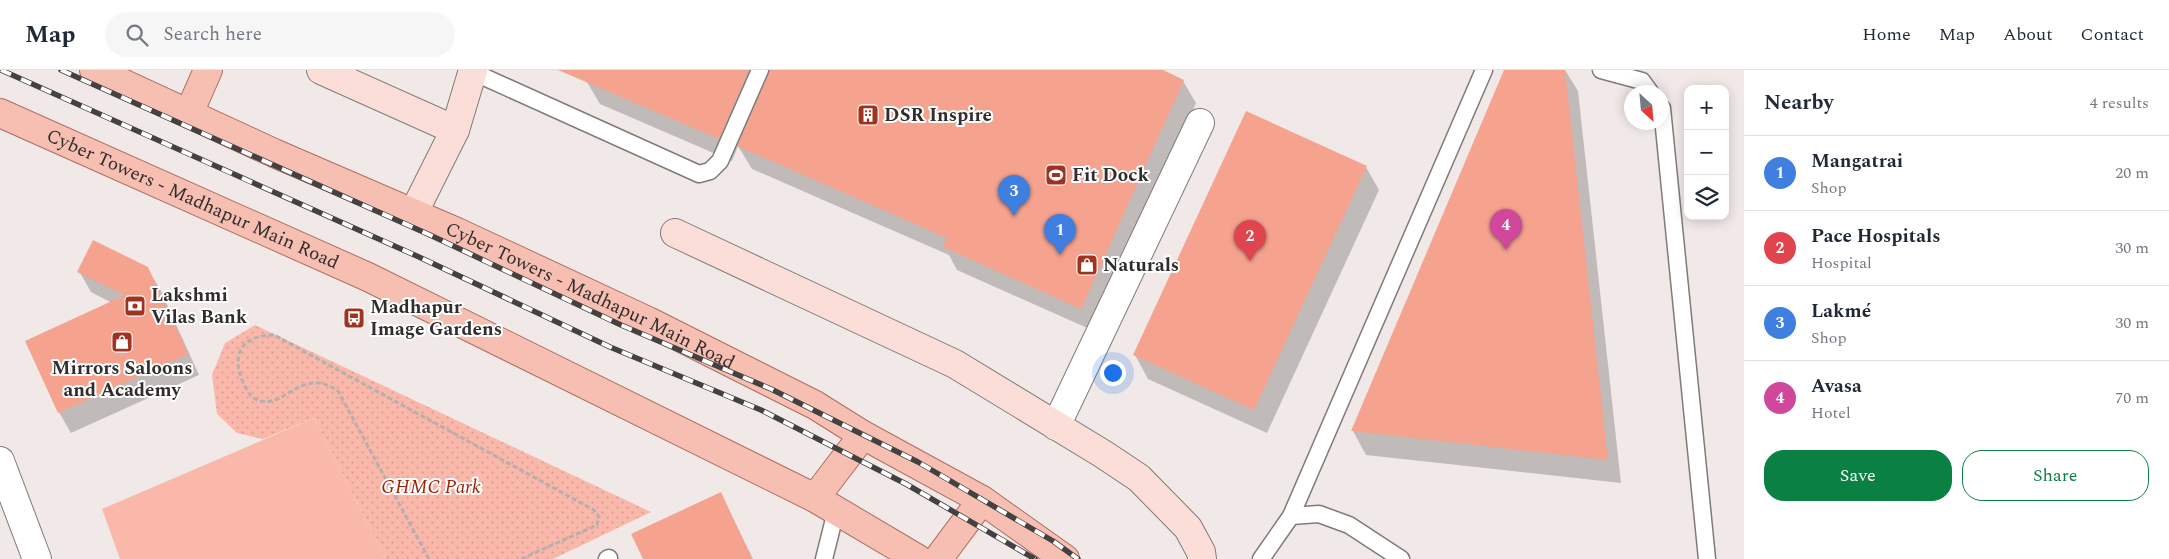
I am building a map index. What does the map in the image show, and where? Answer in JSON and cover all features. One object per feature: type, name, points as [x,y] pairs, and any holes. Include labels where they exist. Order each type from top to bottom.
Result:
[{"type":"main road","name":"Cyber Towers - Madhapur Main Road","points":[[94,70],[283,157],[414,212],[648,321],[814,405],[863,435],[982,500],[1065,559]]},
{"type":"main road","points":[[189,113],[208,70]]},
{"type":"main road","name":"Cyber Towers - Madhapur Main Road","points":[[0,113],[368,277],[826,505],[918,559]]},
{"type":"main road","points":[[826,505],[863,435]]},
{"type":"main road","points":[[938,559],[982,500]]},
{"type":"street","points":[[321,70],[455,130]]},
{"type":"street","points":[[414,212],[455,130],[474,71]]},
{"type":"street","points":[[1056,426],[1200,123]]},
{"type":"street","points":[[675,233],[955,364],[1056,426],[1139,478],[1188,528],[1201,552],[1202,559]]},
{"type":"street","points":[[0,461],[37,559]]},
{"type":"lane","points":[[474,71],[699,174],[710,171],[720,161],[760,70]]},
{"type":"lane","points":[[1261,559],[1291,516],[1484,70]]},
{"type":"lane","points":[[1600,70],[1642,81],[1645,85]]},
{"type":"lane","points":[[1664,130],[1706,559]]},
{"type":"lane","points":[[824,559],[826,505]]},
{"type":"lane","points":[[1291,516],[1319,514],[1349,526],[1401,559]]},
{"type":"path","points":[[429,559],[338,390],[329,384],[314,383],[299,386],[272,401],[260,401],[249,396],[238,372],[237,357],[241,347],[253,338],[263,335],[274,335],[594,510],[600,517],[597,525],[521,559]]},
{"type":"green space","name":"GHMC Park","points":[[255,325],[651,512],[553,559],[386,559],[314,418],[263,439],[237,433],[217,414],[212,375],[225,343]]},
{"type":"green space","points":[[314,418],[386,559],[120,559],[102,509]]},
{"type":"building","points":[[558,70],[749,70],[719,139]]},
{"type":"building","points":[[770,70],[1163,70],[1184,80],[1081,309],[943,247],[947,238],[737,146]]},
{"type":"building","points":[[1504,70],[1565,70],[1608,460],[1351,431]]},
{"type":"building","points":[[1246,111],[1367,166],[1254,410],[1133,355]]},
{"type":"building","points":[[93,240],[148,267],[188,354],[58,413],[25,341],[125,295],[77,272]]},
{"type":"building","points":[[721,492],[752,559],[643,559],[631,534]]},
{"type":"railway","points":[[1,70],[419,257],[610,347],[761,410],[906,484],[1035,559]]},
{"type":"railway","points":[[61,70],[430,235],[621,325],[771,389],[918,462],[1053,541],[1078,559]]},
{"type":"place","name":"DSR Inspire","points":[[868,115]]},
{"type":"place","name":"Fit Dock","points":[[1056,175]]},
{"type":"place","name":"Lakmé","points":[[1014,216]]},
{"type":"place","name":"Avasa","points":[[1506,250]]},
{"type":"place","name":"Mangatrai","points":[[1060,255]]},
{"type":"place","name":"Pace Hospitals","points":[[1250,261]]},
{"type":"place","name":"Naturals","points":[[1087,265]]},
{"type":"place","name":"Lakshmi Vilas Bank","points":[[135,306]]},
{"type":"place","name":"Madhapur Image Gardens","points":[[354,318]]},
{"type":"place","name":"Mirrors Saloons and Academy","points":[[122,342]]}]
